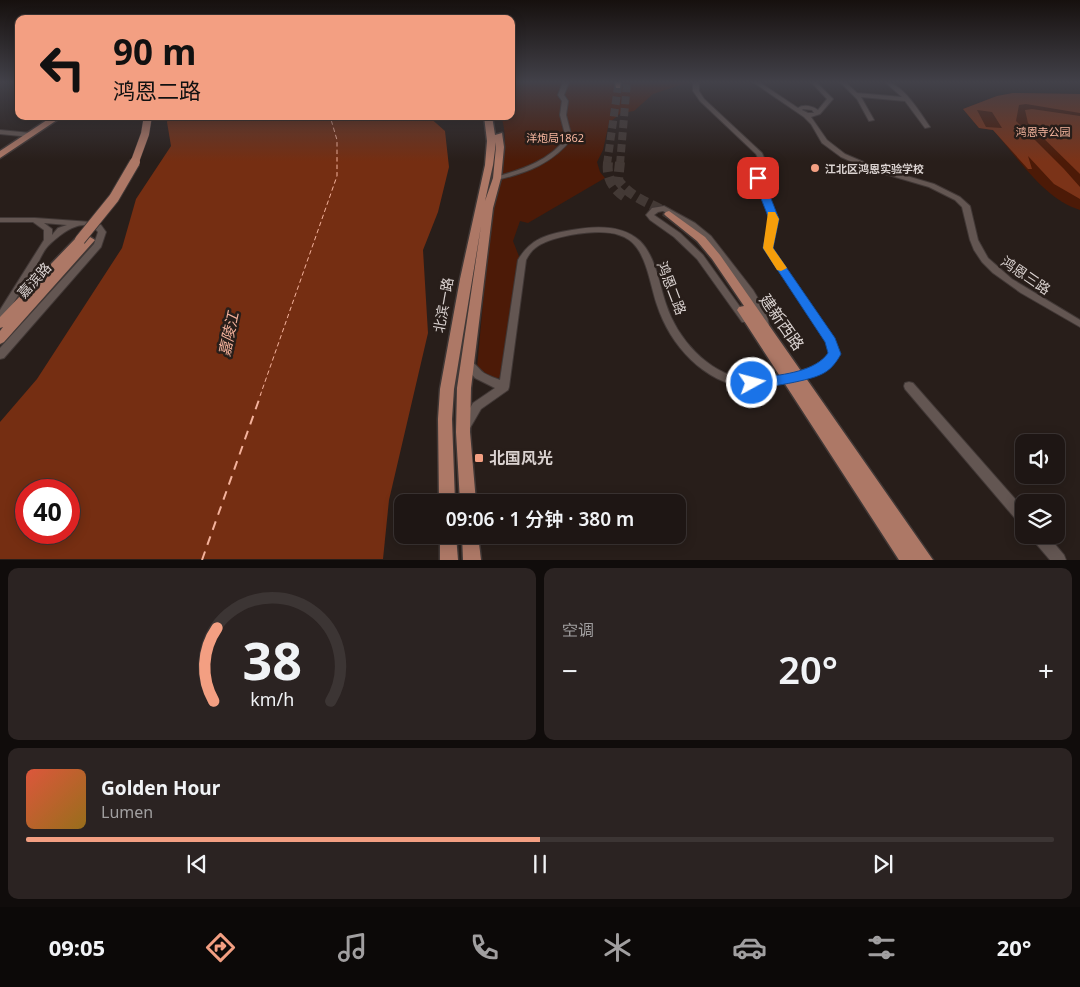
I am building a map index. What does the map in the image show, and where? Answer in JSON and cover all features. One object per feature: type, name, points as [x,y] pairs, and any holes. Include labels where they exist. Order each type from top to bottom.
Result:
[{"type":"main road","points":[[0,155],[48,120]]},
{"type":"main road","points":[[0,151],[53,120]]},
{"type":"main road","points":[[85,240],[130,175],[146,134],[148,120]]},
{"type":"main road","points":[[85,240],[134,182],[145,158],[153,120]]},
{"type":"main road","name":"北滨一路","points":[[447,494],[445,418],[450,362],[492,147],[489,120]]},
{"type":"main road","points":[[467,494],[462,432],[467,363],[488,208],[497,178],[500,147],[497,120]]},
{"type":"main road","name":"建新西路","points":[[910,560],[793,376],[765,328],[716,257],[700,239],[665,216],[693,241],[709,259],[766,344],[793,376],[924,560]]},
{"type":"main road","name":"嘉滨路","points":[[0,324],[85,240]]},
{"type":"main road","name":"嘉滨路","points":[[0,339],[85,240]]},
{"type":"main road","points":[[448,544],[449,560]]},
{"type":"main road","points":[[471,544],[472,560]]},
{"type":"street","points":[[497,178],[517,174],[557,152],[564,146],[568,138],[563,115],[564,108]]},
{"type":"street","name":"鸿恩二路","points":[[504,387],[522,260],[528,249],[538,242],[564,233],[615,231],[631,237],[642,247],[662,310],[671,325],[690,353],[706,367],[723,377],[742,383],[762,383],[816,371],[828,364],[835,354],[831,341],[768,248],[774,219],[758,178],[762,160],[759,153],[711,108]]},
{"type":"street","points":[[796,108],[801,112],[816,116]]},
{"type":"street","points":[[811,108],[817,110],[816,116]]},
{"type":"street","points":[[816,116],[822,108]]},
{"type":"street","points":[[863,108],[870,120]]},
{"type":"street","points":[[913,108],[927,127]]},
{"type":"street","name":"鸿恩三路","points":[[816,116],[825,143],[845,157],[874,170],[946,191],[962,201],[966,206],[978,250],[987,263],[1003,276],[1080,324]]},
{"type":"street","points":[[0,132],[25,137]]},
{"type":"street","points":[[0,136],[25,137]]},
{"type":"street","points":[[765,328],[760,312],[750,292],[708,238],[672,212],[664,208],[655,210],[650,215],[677,235],[700,257],[739,313],[766,344]]},
{"type":"street","points":[[0,220],[83,223],[98,227],[102,232],[98,245],[0,355]]},
{"type":"street","points":[[36,220],[48,229],[49,234],[44,248]]},
{"type":"street","points":[[0,318],[51,237],[61,230],[83,223]]},
{"type":"street","points":[[467,363],[479,375],[504,387]]},
{"type":"street","points":[[909,386],[1015,509]]},
{"type":"street","points":[[462,432],[477,406],[484,399],[504,387]]},
{"type":"street","points":[[1046,544],[1059,560]]},
{"type":"green space","name":"洋炮局1862","points":[[515,108],[637,108],[634,111],[621,113],[609,123],[603,150],[597,162],[600,172],[605,178],[528,223],[520,221],[513,241],[520,259],[501,377],[495,379],[477,368],[495,199],[503,164],[504,128],[502,120],[515,120]]},
{"type":"green space","points":[[1018,108],[1016,121],[1080,187],[1080,199],[1054,184],[1028,156],[1032,169],[1028,169],[993,130],[979,128],[963,109]],"holes":[[[977,110],[992,112],[1002,128],[986,127]]]},
{"type":"green space","points":[[1051,108],[1080,108],[1080,113]]},
{"type":"green space","name":"鸿恩寺公园","points":[[1080,108],[1080,210],[1067,205],[1043,187],[993,130],[979,128],[963,109]]},
{"type":"green space","points":[[1032,109],[1080,116],[1080,174],[1028,123],[1025,110]]},
{"type":"water","name":"嘉陵江","points":[[168,120],[433,120],[445,131],[449,167],[438,212],[423,250],[428,333],[389,500],[383,559],[0,559],[0,422],[37,379],[122,248],[136,199],[171,146]]},
{"type":"ferry route","points":[[260,396],[337,176],[337,140],[331,120]]},
{"type":"ferry route","points":[[202,560],[261,394]]},
{"type":"tunnel","points":[[607,164],[615,108]]},
{"type":"tunnel","points":[[620,164],[625,108]]},
{"type":"tunnel","points":[[608,162],[609,178],[617,190],[625,197]]},
{"type":"tunnel","points":[[620,162],[618,180],[623,186],[635,196],[669,214]]},
{"type":"slow traffic","points":[[772,214],[774,219],[768,248],[781,268]]},
{"type":"place","name":"江北区鸿恩实验学校","points":[[815,168]]},
{"type":"place","name":"北国风光","points":[[479,458]]},
{"type":"route","points":[[752,383],[762,383],[816,371],[828,364],[835,354],[831,341],[768,248],[774,219],[758,178]]}]
